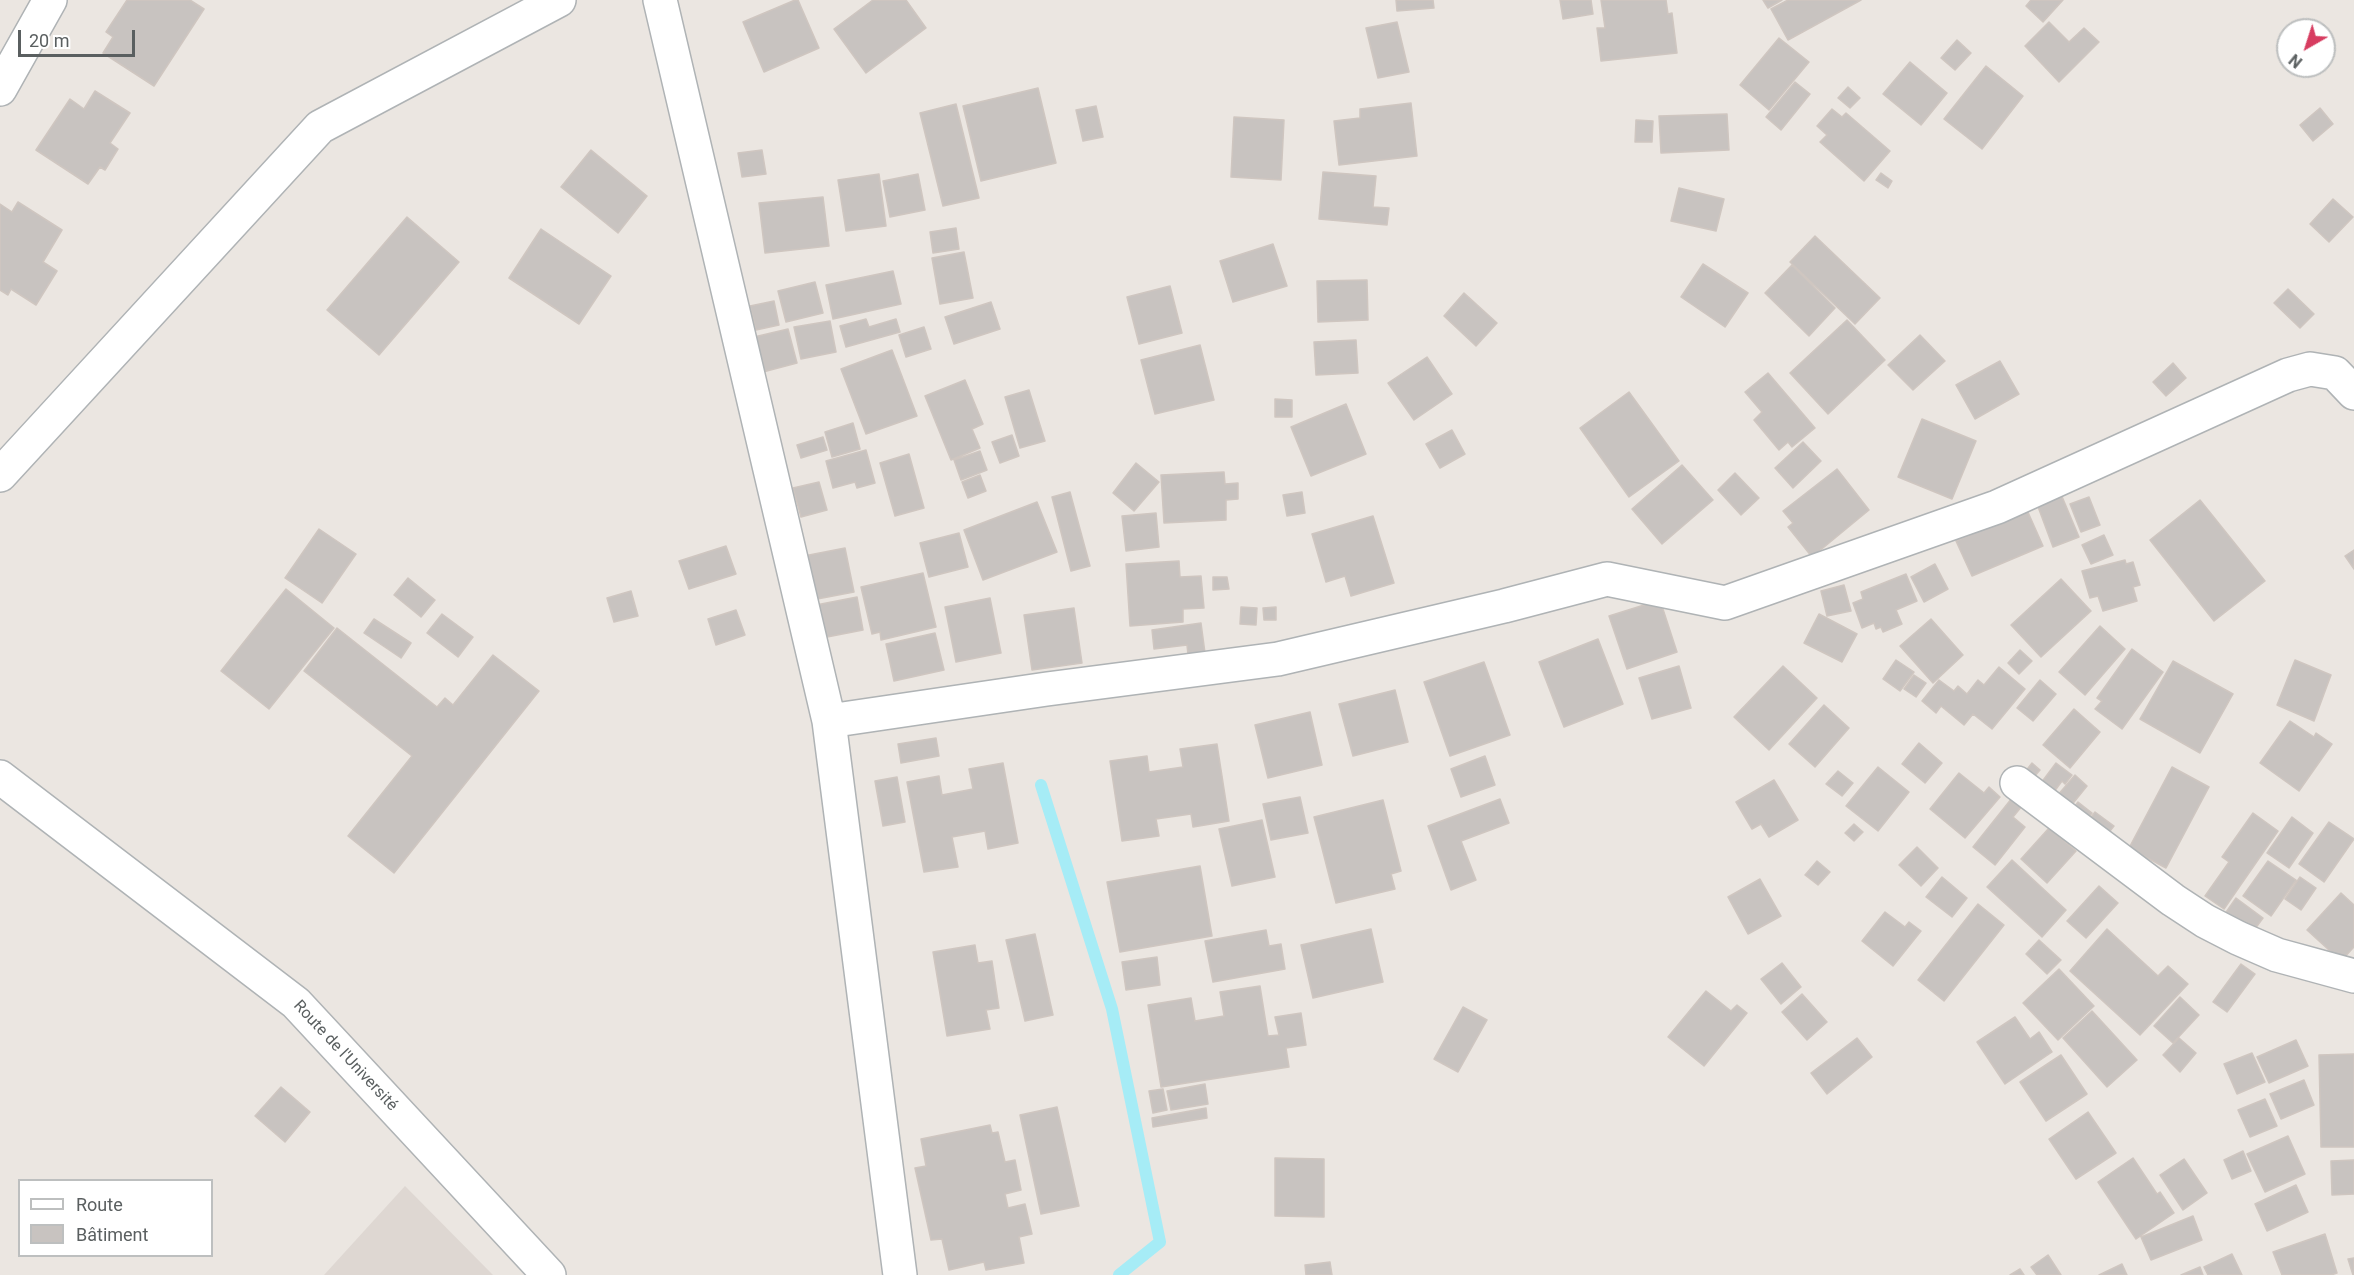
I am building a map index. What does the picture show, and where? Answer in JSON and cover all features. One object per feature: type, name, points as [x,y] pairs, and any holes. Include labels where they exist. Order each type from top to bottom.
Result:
[{"type":"street","points":[[0,89],[50,0]]},
{"type":"street","points":[[0,475],[320,127],[559,0]]},
{"type":"street","points":[[660,0],[829,721],[900,1275]]},
{"type":"street","points":[[829,721],[1278,659],[1504,606],[1607,579],[1725,603],[1997,507],[2288,375],[2310,369],[2336,373],[2354,393]]},
{"type":"street","name":"Route de l'Université","points":[[0,777],[296,1003],[549,1275]]},
{"type":"street","points":[[2017,783],[2173,900],[2205,921],[2277,955],[2354,976]]},
{"type":"shaded area","points":[[405,1186],[493,1275],[324,1275]]},
{"type":"building","points":[[127,0],[190,0],[204,9],[154,86],[103,53],[113,37],[106,32]]},
{"type":"building","points":[[798,0],[819,48],[764,72],[743,22]]},
{"type":"building","points":[[873,0],[906,0],[926,28],[866,73],[834,29]]},
{"type":"building","points":[[1396,0],[1433,0],[1434,8],[1397,11]]},
{"type":"building","points":[[1560,0],[1591,0],[1593,14],[1563,19]]},
{"type":"building","points":[[1601,0],[1666,0],[1668,14],[1672,13],[1677,53],[1601,61],[1597,28],[1605,28]]},
{"type":"building","points":[[1763,0],[1782,0],[1768,8]]},
{"type":"building","points":[[1788,0],[1861,0],[1788,40],[1771,9]]},
{"type":"building","points":[[2031,0],[2063,0],[2043,22],[2026,6]]},
{"type":"building","points":[[1397,22],[1409,72],[1378,78],[1366,28]]},
{"type":"building","points":[[2049,22],[2069,42],[2084,28],[2099,42],[2059,82],[2025,46]]},
{"type":"building","points":[[1779,38],[1809,62],[1769,110],[1740,85]]},
{"type":"building","points":[[1957,40],[1971,53],[1955,70],[1941,58]]},
{"type":"building","points":[[1910,62],[1947,93],[1921,125],[1883,94]]},
{"type":"building","points":[[1986,66],[2023,96],[1982,149],[1944,119]]},
{"type":"building","points":[[1795,82],[1810,94],[1781,130],[1766,117]]},
{"type":"building","points":[[1848,87],[1860,98],[1850,108],[1838,98]]},
{"type":"building","points":[[1038,88],[1056,163],[981,181],[963,106]]},
{"type":"building","points":[[95,91],[130,113],[110,143],[118,149],[105,170],[100,167],[88,184],[36,150],[70,99],[84,109]]},
{"type":"building","points":[[1411,103],[1417,156],[1339,165],[1334,121],[1360,118],[1360,109]]},
{"type":"building","points":[[956,104],[979,198],[943,206],[920,113]]},
{"type":"building","points":[[1096,106],[1103,137],[1083,141],[1076,110]]},
{"type":"building","points":[[2320,108],[2333,124],[2313,141],[2300,125]]},
{"type":"building","points":[[1832,109],[1842,117],[1846,113],[1890,151],[1864,181],[1820,142],[1827,135],[1817,126]]},
{"type":"building","points":[[1727,114],[1729,150],[1661,153],[1659,116]]},
{"type":"building","points":[[1234,117],[1284,120],[1281,180],[1231,177]]},
{"type":"building","points":[[1636,120],[1653,121],[1652,142],[1635,142]]},
{"type":"building","points":[[591,150],[647,196],[618,233],[561,187]]},
{"type":"building","points":[[762,150],[766,174],[742,177],[738,153]]},
{"type":"building","points":[[1323,172],[1376,176],[1373,207],[1389,208],[1387,225],[1319,219]]},
{"type":"building","points":[[1881,173],[1892,181],[1888,188],[1876,180]]},
{"type":"building","points":[[879,174],[886,226],[846,231],[838,180]]},
{"type":"building","points":[[918,174],[925,210],[890,217],[883,181]]},
{"type":"building","points":[[1679,188],[1724,199],[1716,231],[1671,221]]},
{"type":"building","points":[[823,197],[829,246],[765,253],[759,203]]},
{"type":"building","points":[[2333,199],[2353,217],[2329,242],[2310,224]]},
{"type":"building","points":[[18,202],[62,230],[43,262],[57,271],[36,305],[11,289],[8,295],[0,290],[0,204],[12,212]]},
{"type":"building","points":[[407,217],[459,262],[379,355],[327,310]]},
{"type":"building","points":[[956,228],[959,249],[933,253],[930,232]]},
{"type":"building","points":[[541,229],[611,276],[579,324],[509,278]]},
{"type":"building","points":[[1815,236],[1880,298],[1855,324],[1790,262]]},
{"type":"building","points":[[1273,244],[1287,286],[1233,302],[1220,261]]},
{"type":"building","points":[[964,252],[973,298],[940,304],[932,258]]},
{"type":"building","points":[[1703,264],[1748,293],[1725,327],[1681,297]]},
{"type":"building","points":[[1792,265],[1835,308],[1809,336],[1765,293]]},
{"type":"building","points":[[893,271],[901,304],[833,319],[826,285]]},
{"type":"building","points":[[1367,280],[1368,320],[1318,322],[1317,281]]},
{"type":"building","points":[[815,282],[823,313],[786,322],[778,291]]},
{"type":"building","points":[[1170,286],[1182,333],[1139,344],[1127,297]]},
{"type":"building","points":[[2288,289],[2314,314],[2300,328],[2274,303]]},
{"type":"building","points":[[1464,293],[1497,323],[1476,346],[1444,316]]},
{"type":"building","points":[[774,301],[779,325],[756,330],[750,306]]},
{"type":"building","points":[[991,302],[1000,329],[954,344],[945,317]]},
{"type":"building","points":[[866,319],[869,327],[896,319],[900,332],[846,347],[840,326]]},
{"type":"building","points":[[1847,320],[1885,360],[1828,414],[1790,373]]},
{"type":"building","points":[[830,321],[836,352],[801,359],[794,327]]},
{"type":"building","points":[[924,327],[931,349],[906,357],[899,335]]},
{"type":"building","points":[[788,329],[797,363],[763,372],[754,337]]},
{"type":"building","points":[[1920,335],[1945,361],[1913,390],[1888,365]]},
{"type":"building","points":[[1356,340],[1358,373],[1316,375],[1314,342]]},
{"type":"building","points":[[1200,345],[1214,400],[1155,414],[1141,360]]},
{"type":"building","points":[[892,350],[917,416],[866,434],[841,369]]},
{"type":"building","points":[[1427,357],[1452,394],[1414,420],[1388,383]]},
{"type":"building","points":[[2000,361],[2019,394],[1975,419],[1956,385]]},
{"type":"building","points":[[2173,363],[2186,378],[2166,396],[2153,382]]},
{"type":"building","points":[[1768,373],[1815,428],[1792,447],[1788,442],[1779,450],[1754,420],[1762,412],[1745,392]]},
{"type":"building","points":[[965,380],[983,424],[972,429],[980,448],[951,460],[925,396]]},
{"type":"building","points":[[1029,390],[1045,441],[1020,448],[1005,397]]},
{"type":"building","points":[[1629,392],[1679,461],[1629,497],[1580,428]]},
{"type":"building","points":[[1275,399],[1292,400],[1292,417],[1275,417]]},
{"type":"building","points":[[1346,404],[1366,454],[1311,476],[1291,427]]},
{"type":"building","points":[[1922,419],[1976,441],[1952,499],[1898,477]]},
{"type":"building","points":[[853,423],[860,449],[832,457],[825,432]]},
{"type":"building","points":[[1452,430],[1465,454],[1440,468],[1426,444]]},
{"type":"building","points":[[1012,435],[1019,456],[1000,463],[992,442]]},
{"type":"building","points":[[823,437],[827,450],[801,458],[797,445]]},
{"type":"building","points":[[1803,442],[1821,461],[1793,488],[1775,468]]},
{"type":"building","points":[[866,450],[875,483],[857,488],[855,482],[833,488],[826,461]]},
{"type":"building","points":[[980,451],[987,470],[961,480],[954,460]]},
{"type":"building","points":[[909,454],[924,508],[895,516],[880,463]]},
{"type":"building","points":[[1136,463],[1159,482],[1134,511],[1113,493]]},
{"type":"building","points":[[1682,465],[1713,500],[1662,544],[1632,509]]},
{"type":"building","points":[[1837,469],[1869,510],[1812,557],[1788,527],[1793,523],[1783,511]]},
{"type":"building","points":[[1224,472],[1225,484],[1238,483],[1238,499],[1226,500],[1226,520],[1164,523],[1161,475]]},
{"type":"building","points":[[1735,473],[1759,498],[1741,515],[1718,490]]},
{"type":"building","points":[[980,475],[986,491],[968,498],[962,482]]},
{"type":"building","points":[[819,482],[827,510],[801,517],[793,488]]},
{"type":"building","points":[[2058,487],[2079,537],[2053,547],[2037,504]]},
{"type":"building","points":[[1070,492],[1090,566],[1071,571],[1052,497]]},
{"type":"building","points":[[1302,492],[1305,513],[1287,516],[1283,495]]},
{"type":"building","points":[[2089,497],[2100,525],[2081,532],[2070,504]]},
{"type":"building","points":[[2200,500],[2265,581],[2214,621],[2150,540]]},
{"type":"building","points":[[1037,502],[1057,552],[983,580],[964,530]]},
{"type":"building","points":[[2027,510],[2043,546],[1972,576],[1956,541]]},
{"type":"building","points":[[1156,513],[1159,547],[1126,551],[1122,516]]},
{"type":"building","points":[[1373,516],[1394,583],[1351,596],[1345,576],[1326,582],[1312,534]]},
{"type":"building","points":[[319,529],[356,554],[322,603],[285,578]]},
{"type":"building","points":[[959,533],[968,567],[929,577],[920,543]]},
{"type":"building","points":[[2104,535],[2113,555],[2091,564],[2082,545]]},
{"type":"building","points":[[726,546],[736,574],[689,589],[679,561]]},
{"type":"building","points":[[845,548],[854,592],[812,600],[804,556]]},
{"type":"building","points":[[2354,550],[2354,569],[2345,556]]},
{"type":"building","points":[[2125,560],[2126,564],[2133,562],[2140,585],[2133,587],[2137,601],[2103,611],[2098,596],[2090,598],[2082,571]]},
{"type":"building","points":[[1179,561],[1180,577],[1201,576],[1204,608],[1183,609],[1183,622],[1130,626],[1126,564]]},
{"type":"building","points":[[1935,564],[1948,589],[1924,602],[1911,577]]},
{"type":"building","points":[[923,573],[936,627],[881,640],[880,632],[872,634],[861,587]]},
{"type":"building","points":[[1906,574],[1917,601],[1896,610],[1902,624],[1883,632],[1881,627],[1876,629],[1874,623],[1862,628],[1853,603],[1863,599],[1861,592]]},
{"type":"building","points":[[1213,577],[1227,577],[1229,589],[1213,590]]},
{"type":"building","points":[[408,578],[435,600],[421,617],[394,595]]},
{"type":"building","points":[[2061,579],[2091,611],[2041,657],[2011,625]]},
{"type":"building","points":[[1844,585],[1851,611],[1827,616],[1821,591]]},
{"type":"building","points":[[286,589],[334,628],[269,709],[221,671]]},
{"type":"building","points":[[631,591],[638,616],[614,622],[607,598]]},
{"type":"building","points":[[857,597],[863,630],[822,638],[816,605]]},
{"type":"building","points":[[990,598],[1001,653],[956,662],[945,607]]},
{"type":"building","points":[[1660,600],[1677,652],[1627,669],[1609,616]]},
{"type":"building","points":[[1241,607],[1257,608],[1256,625],[1240,624]]},
{"type":"building","points":[[1276,607],[1276,620],[1264,620],[1263,608]]},
{"type":"building","points":[[1074,608],[1082,663],[1032,670],[1024,615]]},
{"type":"building","points":[[736,610],[745,635],[716,645],[708,619]]},
{"type":"building","points":[[442,614],[473,637],[458,657],[427,633]]},
{"type":"building","points":[[1819,614],[1857,634],[1842,662],[1804,643]]},
{"type":"building","points":[[374,619],[411,643],[401,658],[364,633]]},
{"type":"building","points":[[1931,619],[1963,655],[1933,683],[1900,646]]},
{"type":"building","points":[[1201,623],[1205,653],[1188,655],[1187,645],[1154,649],[1152,630]]},
{"type":"building","points":[[2100,626],[2125,649],[2085,695],[2059,672]]},
{"type":"building","points":[[337,628],[437,707],[445,698],[453,705],[493,655],[539,691],[394,873],[348,836],[412,756],[304,671]]},
{"type":"building","points":[[935,633],[944,670],[894,681],[886,644]]},
{"type":"building","points":[[1598,639],[1623,704],[1564,727],[1539,662]]},
{"type":"building","points":[[2132,649],[2163,672],[2122,729],[2095,709],[2102,701],[2097,698]]},
{"type":"building","points":[[2020,650],[2032,661],[2019,674],[2008,663]]},
{"type":"building","points":[[1896,660],[1914,672],[1900,691],[1883,679]]},
{"type":"building","points":[[2295,660],[2331,675],[2314,721],[2277,705]]},
{"type":"building","points":[[2173,661],[2233,694],[2200,753],[2140,719]]},
{"type":"building","points":[[1484,662],[1510,735],[1450,756],[1424,682]]},
{"type":"building","points":[[1679,666],[1691,708],[1652,719],[1639,678]]},
{"type":"building","points":[[1783,666],[1817,698],[1769,750],[1734,717]]},
{"type":"building","points":[[1999,667],[2025,689],[1992,729],[1973,714],[1964,725],[1941,706],[1936,713],[1922,701],[1939,680],[1954,691],[1958,686],[1967,694],[1978,680],[1984,685]]},
{"type":"building","points":[[1914,675],[1926,683],[1916,697],[1904,689]]},
{"type":"building","points":[[2040,680],[2056,694],[2033,721],[2017,708]]},
{"type":"building","points":[[1395,690],[1408,742],[1353,756],[1339,704]]},
{"type":"building","points":[[1824,705],[1849,728],[1815,767],[1789,744]]},
{"type":"building","points":[[2074,709],[2100,732],[2070,768],[2043,745]]},
{"type":"building","points":[[1310,712],[1322,765],[1268,778],[1255,725]]},
{"type":"building","points":[[2290,721],[2314,737],[2316,733],[2332,744],[2299,791],[2260,763]]},
{"type":"building","points":[[936,738],[939,756],[901,763],[898,744]]},
{"type":"building","points":[[1919,743],[1942,763],[1925,783],[1902,764]]},
{"type":"building","points":[[1217,744],[1229,821],[1193,827],[1191,814],[1156,819],[1159,836],[1122,841],[1110,761],[1147,756],[1149,772],[1183,767],[1180,749]]},
{"type":"building","points":[[1485,756],[1495,785],[1461,797],[1451,769]]},
{"type":"building","points":[[1003,763],[1018,843],[988,849],[985,831],[952,837],[958,867],[924,872],[907,782],[939,776],[942,795],[973,789],[969,769]]},
{"type":"building","points":[[2032,763],[2040,770],[2033,778],[2025,772]]},
{"type":"building","points":[[2056,763],[2072,775],[2065,784],[2062,781],[2051,796],[2038,787]]},
{"type":"building","points":[[1878,767],[1909,792],[1878,831],[1846,806]]},
{"type":"building","points":[[2172,767],[2209,787],[2166,868],[2129,848]]},
{"type":"building","points":[[1838,771],[1853,783],[1842,796],[1826,784]]},
{"type":"building","points":[[1959,773],[1984,793],[1989,787],[2000,797],[1965,838],[1930,809]]},
{"type":"building","points":[[2075,775],[2087,786],[2070,807],[2057,796]]},
{"type":"building","points":[[897,777],[905,822],[883,826],[875,781]]},
{"type":"building","points":[[1774,780],[1798,820],[1769,837],[1761,824],[1752,829],[1736,802]]},
{"type":"building","points":[[1300,797],[1308,833],[1271,840],[1263,804]]},
{"type":"building","points":[[2012,798],[2022,806],[2013,817],[2025,827],[1995,865],[1973,847]]},
{"type":"building","points":[[1500,799],[1509,823],[1461,841],[1476,880],[1451,890],[1428,826]]},
{"type":"building","points":[[1383,800],[1401,871],[1391,874],[1395,889],[1336,903],[1314,817]]},
{"type":"building","points":[[2078,802],[2092,813],[2083,825],[2069,814]]},
{"type":"building","points":[[2095,812],[2114,826],[2102,841],[2083,828]]},
{"type":"building","points":[[2253,813],[2278,831],[2224,909],[2205,896],[2229,862],[2222,857]]},
{"type":"building","points":[[2292,817],[2313,833],[2289,868],[2267,853]]},
{"type":"building","points":[[1262,820],[1275,877],[1232,886],[1219,829]]},
{"type":"building","points":[[2329,822],[2354,839],[2324,882],[2299,864]]},
{"type":"building","points":[[1854,824],[1863,832],[1854,841],[1845,833]]},
{"type":"building","points":[[2049,828],[2076,851],[2047,883],[2021,859]]},
{"type":"building","points":[[1917,847],[1938,868],[1921,886],[1899,865]]},
{"type":"building","points":[[2012,860],[2066,910],[2042,937],[1987,887]]},
{"type":"building","points":[[1817,861],[1830,872],[1818,885],[1805,875]]},
{"type":"building","points":[[2268,861],[2296,880],[2271,916],[2243,896]]},
{"type":"building","points":[[1200,866],[1212,936],[1120,952],[1107,882]]},
{"type":"building","points":[[1942,877],[1967,898],[1952,917],[1926,897]]},
{"type":"building","points":[[2300,877],[2316,888],[2301,910],[2285,899]]},
{"type":"building","points":[[1760,879],[1781,916],[1748,934],[1728,897]]},
{"type":"building","points":[[2099,886],[2118,903],[2086,938],[2067,921]]},
{"type":"building","points":[[2341,893],[2354,905],[2354,947],[2341,961],[2307,930]]},
{"type":"building","points":[[2236,898],[2263,918],[2249,937],[2222,918]]},
{"type":"building","points":[[1978,904],[2004,925],[1944,1001],[1918,980]]},
{"type":"building","points":[[1885,912],[1905,927],[1909,922],[1921,931],[1893,966],[1862,941]]},
{"type":"building","points":[[1371,929],[1383,982],[1313,998],[1301,945]]},
{"type":"building","points":[[2107,929],[2158,976],[2168,966],[2188,984],[2140,1035],[2070,971]]},
{"type":"building","points":[[1266,930],[1269,946],[1281,944],[1285,969],[1213,982],[1205,941]]},
{"type":"building","points":[[1035,934],[1053,1015],[1025,1021],[1006,940]]},
{"type":"building","points":[[2039,940],[2061,960],[2047,974],[2026,954]]},
{"type":"building","points":[[975,945],[978,963],[992,961],[999,1008],[986,1010],[990,1029],[947,1036],[933,952]]},
{"type":"building","points":[[1157,957],[1160,985],[1126,990],[1122,962]]},
{"type":"building","points":[[1782,963],[1801,987],[1781,1004],[1761,979]]},
{"type":"building","points":[[2241,964],[2255,974],[2227,1012],[2213,1002]]},
{"type":"building","points":[[2059,969],[2094,1006],[2058,1040],[2023,1003]]},
{"type":"building","points":[[1260,986],[1268,1036],[1279,1035],[1275,1017],[1301,1013],[1306,1045],[1286,1048],[1289,1067],[1161,1087],[1148,1005],[1191,998],[1195,1021],[1224,1016],[1220,992]]},
{"type":"building","points":[[1706,991],[1731,1011],[1737,1005],[1747,1013],[1704,1066],[1668,1037]]},
{"type":"building","points":[[1802,994],[1827,1022],[1807,1040],[1782,1012]]},
{"type":"building","points":[[2180,997],[2199,1015],[2173,1043],[2154,1026]]},
{"type":"building","points":[[1463,1007],[1487,1020],[1458,1072],[1434,1059]]},
{"type":"building","points":[[2092,1011],[2137,1060],[2107,1087],[2063,1038]]},
{"type":"building","points":[[2015,1017],[2030,1039],[2039,1032],[2052,1052],[2005,1084],[1977,1042]]},
{"type":"building","points":[[1857,1038],[1872,1057],[1827,1094],[1811,1073]]},
{"type":"building","points":[[2179,1038],[2196,1053],[2180,1072],[2163,1055]]},
{"type":"building","points":[[2296,1040],[2308,1066],[2269,1083],[2257,1057]]},
{"type":"building","points":[[2252,1053],[2265,1082],[2237,1094],[2224,1064]]},
{"type":"building","points":[[2354,1054],[2354,1147],[2321,1147],[2319,1055]]},
{"type":"building","points":[[2061,1055],[2087,1094],[2046,1121],[2020,1082]]},
{"type":"building","points":[[2304,1080],[2314,1105],[2281,1119],[2270,1094]]},
{"type":"building","points":[[1205,1084],[1208,1104],[1171,1110],[1167,1091]]},
{"type":"building","points":[[281,1087],[310,1112],[285,1142],[255,1116]]},
{"type":"building","points":[[1163,1089],[1167,1110],[1153,1113],[1149,1091]]},
{"type":"building","points":[[2265,1099],[2277,1126],[2250,1137],[2238,1110]]},
{"type":"building","points":[[1057,1107],[1079,1206],[1041,1214],[1020,1115]]},
{"type":"building","points":[[1206,1108],[1207,1118],[1153,1127],[1152,1118]]},
{"type":"building","points":[[2088,1112],[2116,1153],[2076,1179],[2049,1139]]},
{"type":"building","points":[[990,1125],[992,1133],[998,1132],[1005,1162],[1015,1160],[1021,1190],[1005,1194],[1008,1208],[1025,1204],[1032,1234],[1019,1237],[1024,1263],[986,1270],[984,1262],[949,1270],[942,1239],[931,1240],[915,1168],[926,1166],[921,1139]]},
{"type":"building","points":[[2288,1136],[2305,1174],[2265,1192],[2247,1154]]},
{"type":"building","points":[[2243,1151],[2251,1171],[2232,1179],[2224,1160]]},
{"type":"building","points":[[1275,1158],[1324,1159],[1324,1217],[1275,1216]]},
{"type":"building","points":[[2133,1158],[2157,1194],[2160,1192],[2174,1213],[2136,1239],[2098,1182]]},
{"type":"building","points":[[2184,1159],[2207,1193],[2183,1210],[2160,1175]]},
{"type":"building","points":[[2354,1160],[2354,1194],[2332,1195],[2331,1161]]},
{"type":"building","points":[[2296,1185],[2308,1212],[2267,1231],[2255,1204]]},
{"type":"building","points":[[2193,1216],[2202,1240],[2151,1260],[2141,1237]]},
{"type":"building","points":[[2325,1234],[2337,1273],[2282,1275],[2273,1252]]},
{"type":"building","points":[[2232,1254],[2242,1275],[2208,1275],[2204,1267]]},
{"type":"building","points":[[2048,1255],[2061,1275],[2037,1275],[2031,1267]]},
{"type":"building","points":[[2354,1258],[2354,1275],[2353,1275],[2348,1259]]},
{"type":"building","points":[[1330,1262],[1332,1275],[1306,1275],[1305,1265]]},
{"type":"building","points":[[2122,1264],[2127,1275],[2099,1275]]},
{"type":"building","points":[[2200,1267],[2203,1275],[2181,1275]]},
{"type":"building","points":[[2020,1269],[2024,1275],[2010,1275]]},
{"type":"waterway","points":[[1041,785],[1112,1009],[1160,1242],[1119,1275]]}]
